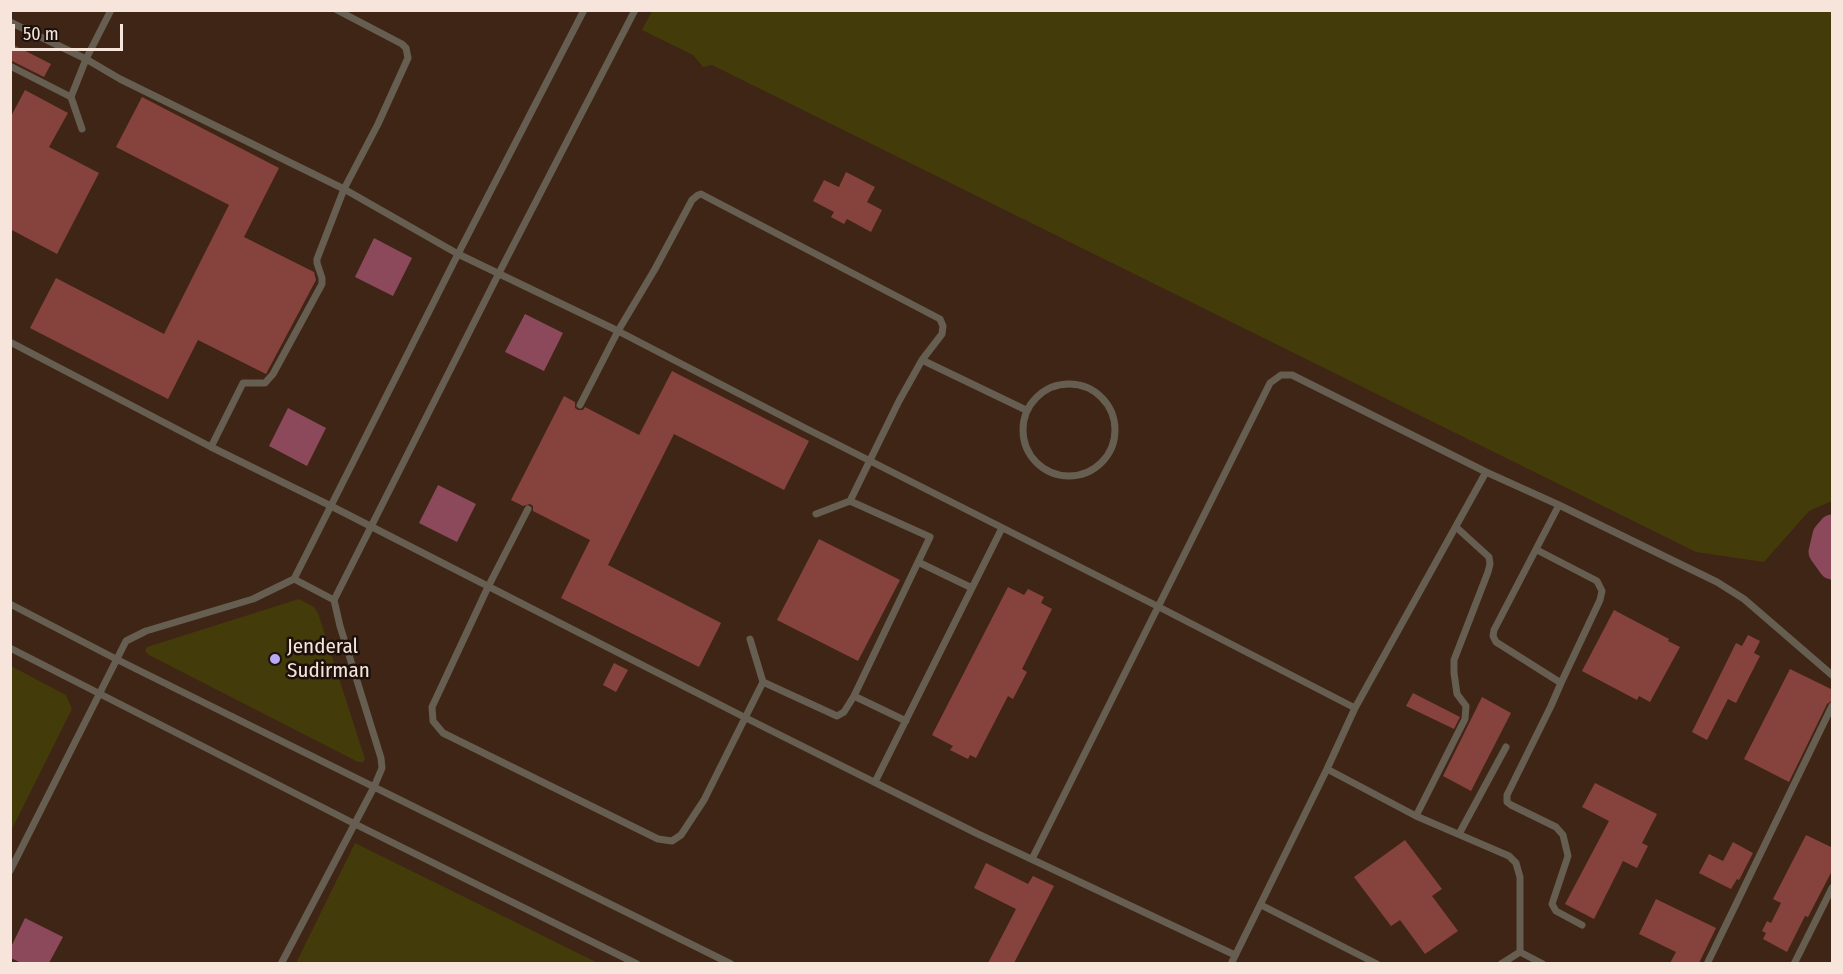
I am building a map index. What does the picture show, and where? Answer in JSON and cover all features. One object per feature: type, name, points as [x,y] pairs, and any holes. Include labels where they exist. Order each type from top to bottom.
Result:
[{"type":"lane","points":[[82,129],[72,97],[86,59],[111,10]]},
{"type":"lane","points":[[211,447],[243,383],[266,383],[273,374],[322,284],[317,260],[344,189],[378,124],[408,58],[408,53],[402,44],[337,10]]},
{"type":"lane","points":[[10,871],[126,641],[134,636],[253,599],[294,579],[584,10]]},
{"type":"lane","points":[[281,963],[382,768],[334,600],[635,10]]},
{"type":"lane","points":[[10,22],[344,189],[458,254],[618,331],[1355,708]]},
{"type":"lane","points":[[10,66],[72,97]]},
{"type":"lane","points":[[580,405],[618,331],[693,200],[701,195],[939,319],[943,326],[942,334],[922,360],[899,400],[850,501],[816,514]]},
{"type":"lane","points":[[10,342],[211,447],[371,526],[744,717],[1032,860],[1235,955]]},
{"type":"lane","points":[[922,360],[1026,410]]},
{"type":"lane","points":[[1032,860],[1270,383],[1281,375],[1292,375],[1486,472],[1560,505],[1717,582],[1744,599],[1833,675]]},
{"type":"lane","points":[[1068,384],[1085,387],[1100,395],[1110,409],[1115,425],[1114,442],[1107,458],[1094,470],[1079,476],[1061,476],[1045,470],[1032,459],[1024,444],[1022,427],[1026,410],[1036,396],[1051,387],[1068,384]]},
{"type":"lane","points":[[1231,963],[1355,708],[1486,472]]},
{"type":"lane","points":[[763,682],[837,716],[844,712],[930,540],[929,536],[850,501]]},
{"type":"lane","points":[[1560,505],[1494,630],[1493,636],[1496,642],[1560,683]]},
{"type":"lane","points":[[528,509],[432,706],[433,721],[443,733],[658,839],[672,841],[681,835],[704,800],[763,682],[750,639]]},
{"type":"lane","points":[[1416,816],[1465,719],[1466,706],[1457,694],[1454,660],[1490,564],[1489,557],[1456,527]]},
{"type":"lane","points":[[875,782],[1002,528]]},
{"type":"lane","points":[[1537,550],[1597,581],[1602,591],[1600,600],[1551,706],[1507,795],[1507,802],[1556,827],[1563,834],[1568,856],[1552,904],[1556,911],[1582,925]]},
{"type":"lane","points":[[918,562],[972,588]]},
{"type":"lane","points":[[294,579],[334,600]]},
{"type":"lane","points":[[10,604],[116,659],[731,963]]},
{"type":"lane","points":[[10,648],[354,824],[637,963]]},
{"type":"lane","points":[[854,696],[906,721]]},
{"type":"lane","points":[[1707,963],[1833,706]]},
{"type":"lane","points":[[1459,834],[1506,747]]},
{"type":"lane","points":[[1327,769],[1416,816],[1509,855],[1516,863],[1520,877],[1520,952]]},
{"type":"lane","points":[[1794,963],[1833,888]]},
{"type":"lane","points":[[1261,904],[1377,963]]},
{"type":"lane","points":[[1501,963],[1520,952]]},
{"type":"lane","points":[[1520,952],[1543,963]]},
{"type":"shaded area","points":[[652,11],[1832,11],[1832,501],[1809,511],[1764,562],[1696,552],[712,65],[703,67],[693,55],[642,30]]},
{"type":"shaded area","points":[[374,238],[412,258],[393,296],[355,277]]},
{"type":"shaded area","points":[[525,314],[563,333],[544,371],[505,352]]},
{"type":"shaded area","points":[[288,408],[326,428],[307,466],[269,446]]},
{"type":"shaded area","points":[[438,485],[476,504],[457,542],[419,523]]},
{"type":"shaded area","points":[[299,599],[314,607],[318,613],[365,759],[363,762],[358,762],[145,651],[147,647]]},
{"type":"shaded area","points":[[11,666],[66,695],[72,709],[11,831]]},
{"type":"shaded area","points":[[355,843],[598,963],[296,963]]},
{"type":"shaded area","points":[[25,918],[63,937],[49,963],[21,963],[11,958],[11,947]]},
{"type":"building","points":[[10,43],[51,64],[44,77],[10,60]]},
{"type":"building","points":[[25,90],[68,113],[49,147],[99,173],[57,254],[10,229],[10,118]]},
{"type":"building","points":[[142,97],[279,168],[244,237],[314,272],[316,280],[266,374],[198,340],[168,399],[30,328],[56,278],[164,334],[229,205],[116,147]]},
{"type":"building","points":[[846,172],[875,187],[867,202],[882,210],[871,232],[847,219],[844,224],[831,217],[834,212],[813,201],[824,180],[839,187]]},
{"type":"building","points":[[672,371],[809,441],[784,490],[674,434],[608,565],[721,623],[699,667],[561,598],[590,540],[533,511],[533,506],[530,504],[523,506],[511,500],[564,396],[575,402],[575,408],[578,410],[583,410],[585,407],[639,435]]},
{"type":"building","points":[[819,539],[900,580],[858,661],[777,620]]},
{"type":"building","points":[[1008,587],[1024,595],[1028,589],[1044,597],[1041,603],[1052,609],[1022,669],[1027,672],[1013,699],[1008,696],[976,758],[970,755],[968,759],[950,750],[953,746],[932,735]]},
{"type":"building","points":[[1614,610],[1680,647],[1650,702],[1639,696],[1637,700],[1582,671]]},
{"type":"building","points":[[1748,635],[1760,641],[1754,653],[1760,656],[1736,703],[1728,699],[1707,740],[1692,732],[1736,643],[1742,646]]},
{"type":"building","points":[[614,663],[628,670],[616,692],[603,685]]},
{"type":"building","points":[[1790,669],[1833,690],[1833,700],[1827,704],[1789,782],[1744,759]]},
{"type":"building","points":[[1413,693],[1460,717],[1454,729],[1406,706]]},
{"type":"building","points":[[1482,697],[1511,713],[1471,791],[1443,776]]},
{"type":"building","points":[[1595,783],[1657,814],[1642,843],[1648,846],[1637,868],[1623,861],[1594,919],[1565,904],[1609,821],[1582,807]]},
{"type":"building","points":[[1806,835],[1833,848],[1833,869],[1787,952],[1763,939],[1766,933],[1762,931],[1767,921],[1771,923],[1781,903],[1773,899]]},
{"type":"building","points":[[1405,840],[1442,889],[1432,896],[1458,931],[1425,954],[1400,920],[1391,926],[1354,877]]},
{"type":"building","points":[[1733,842],[1753,853],[1739,880],[1737,879],[1731,889],[1699,873],[1709,854],[1723,861]]},
{"type":"building","points":[[986,863],[1028,884],[1033,876],[1054,886],[1014,963],[988,963],[1016,909],[974,888]]},
{"type":"building","points":[[1656,899],[1716,928],[1699,963],[1670,963],[1676,952],[1639,934]]},
{"type":"waterway","points":[[1832,528],[1826,535],[1822,552],[1832,566]]},
{"type":"place","name":"Jenderal Sudirman","points":[[275,659]]}]
